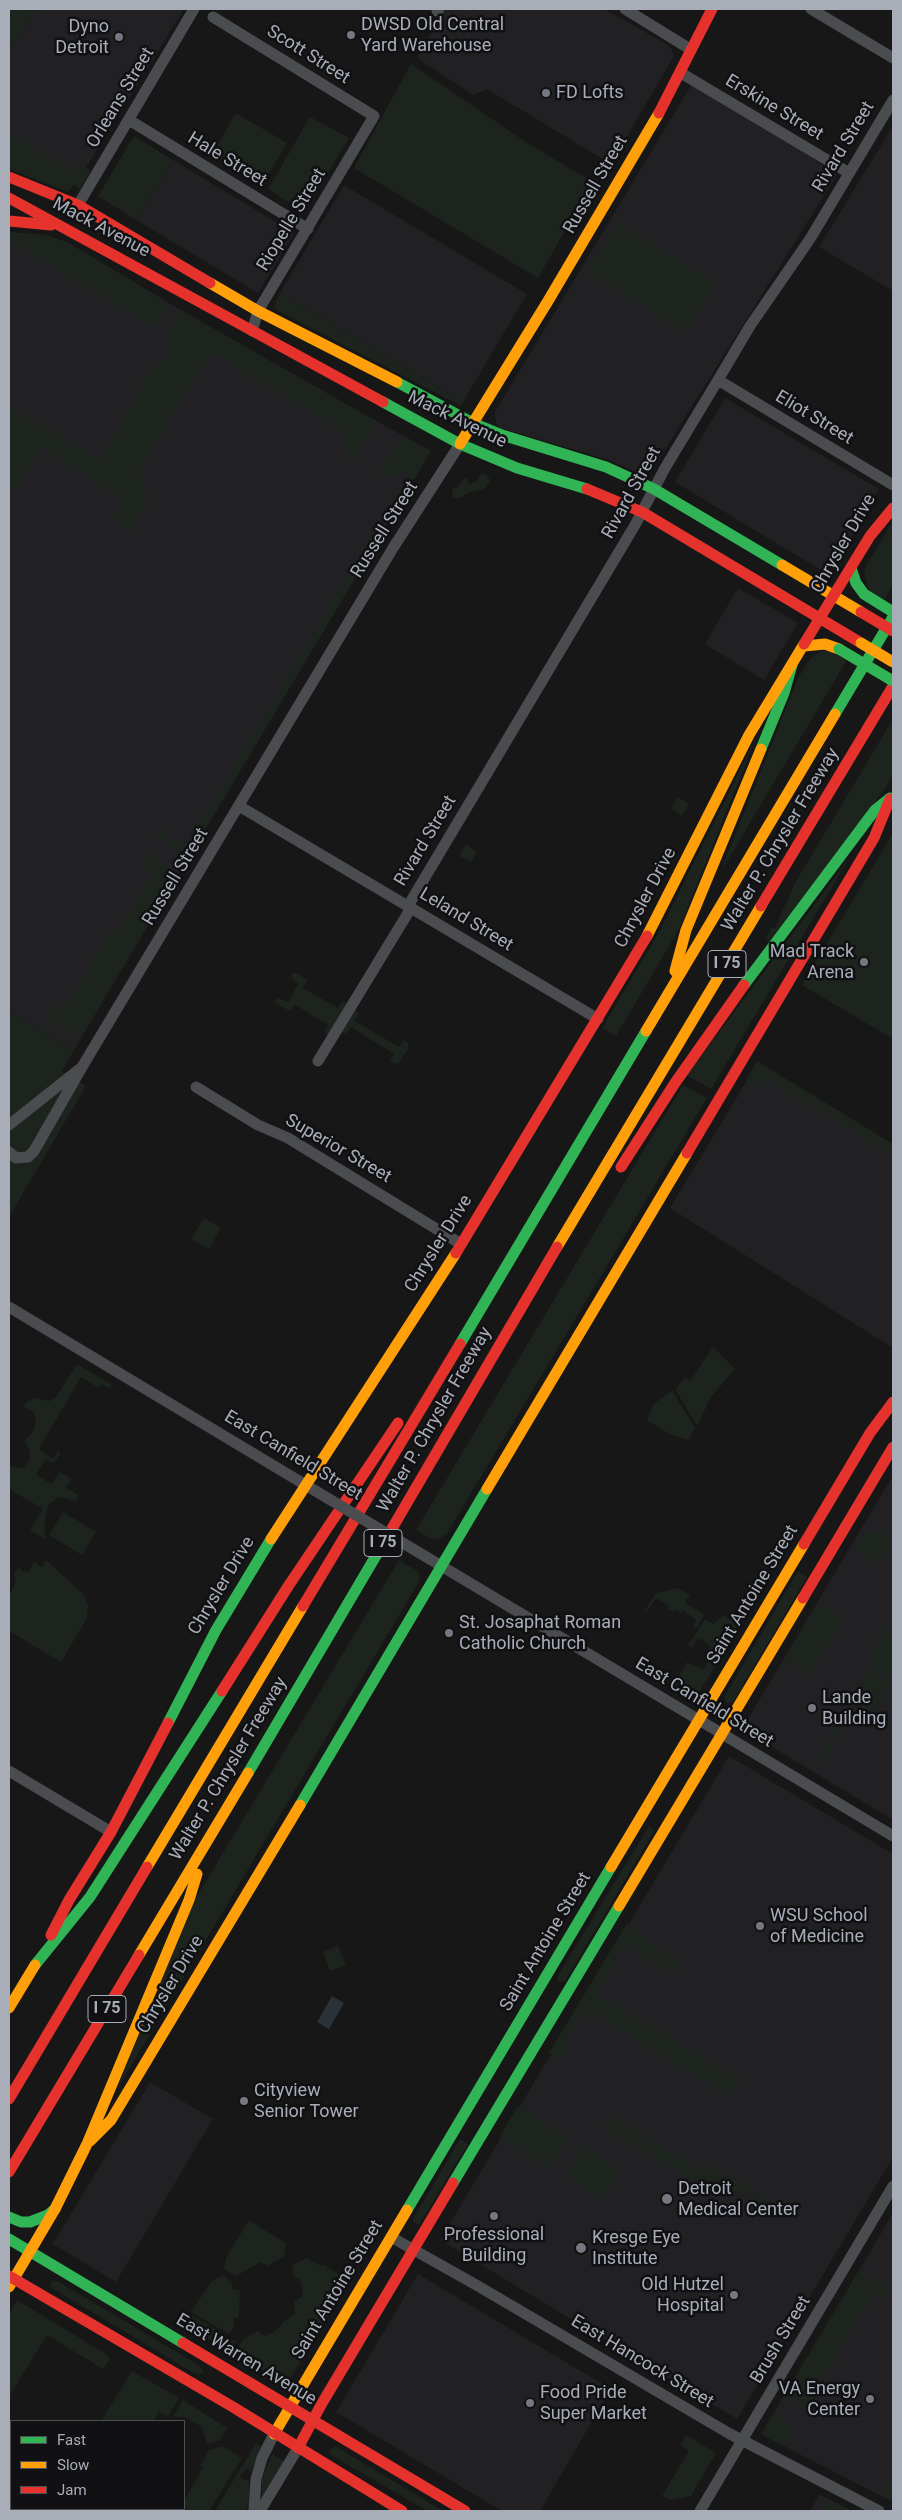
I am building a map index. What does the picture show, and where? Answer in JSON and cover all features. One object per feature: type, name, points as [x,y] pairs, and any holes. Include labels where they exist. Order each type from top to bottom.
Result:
[{"type":"main road","name":"Russell Street","points":[[460,444],[548,301],[681,73],[690,49],[712,9]]},
{"type":"main road","name":"Mack Avenue","points":[[9,177],[78,205],[258,311],[473,423],[519,440],[612,469],[654,488],[805,594],[821,618],[893,662]]},
{"type":"main road","name":"Mack Avenue","points":[[9,198],[460,444],[511,465],[597,492],[642,512],[805,594],[834,596],[893,631]]},
{"type":"main road","points":[[9,221],[41,223],[72,232]]},
{"type":"main road","points":[[109,251],[142,263],[163,274],[173,270],[175,262]]},
{"type":"main road","points":[[427,426],[435,427],[442,422],[444,414],[437,403]]},
{"type":"main road","points":[[511,465],[508,452],[512,444],[519,440]]},
{"type":"main road","points":[[597,492],[608,483],[612,469]]},
{"type":"main road","points":[[870,536],[893,508]]},
{"type":"main road","name":"Chrysler Drive","points":[[9,2008],[35,1965],[69,1900],[111,1832],[203,1651],[305,1484],[461,1244],[598,1019],[660,915],[749,735],[870,536]]},
{"type":"main road","points":[[851,568],[859,588],[869,598],[893,612]]},
{"type":"main road","name":"Walter P. Chrysler Freeway","points":[[9,2099],[451,1361],[893,617]]},
{"type":"main road","points":[[804,646],[825,644],[839,649],[893,681]]},
{"type":"main road","points":[[668,997],[686,930],[740,806],[784,693],[792,665]]},
{"type":"main road","name":"Walter P. Chrysler Freeway","points":[[9,2172],[204,1846],[560,1241],[893,686]]},
{"type":"main road","points":[[612,1181],[675,1083],[741,989],[875,810],[892,796]]},
{"type":"main road","name":"Chrysler Drive","points":[[10,2281],[30,2252],[55,2209],[87,2144],[111,2120],[869,846],[892,796]]},
{"type":"main road","points":[[560,1241],[596,1206]]},
{"type":"main road","points":[[35,1965],[90,1897],[289,1585],[405,1412],[451,1361]]},
{"type":"main road","name":"Saint Antoine Street","points":[[298,2448],[312,2420],[568,1993],[654,1822],[699,1720],[837,1488],[893,1402]]},
{"type":"main road","points":[[842,1533],[853,1496],[875,1454],[864,1445]]},
{"type":"main road","name":"Saint Antoine Street","points":[[274,2434],[551,1968],[654,1822],[722,1734],[893,1447]]},
{"type":"main road","points":[[821,1568],[813,1563],[809,1555],[830,1521],[837,1488]]},
{"type":"main road","points":[[87,2144],[168,1946],[189,1900],[204,1846]]},
{"type":"main road","points":[[551,1968],[552,1979],[555,1985],[568,1993]]},
{"type":"main road","points":[[508,2092],[515,2061],[545,2010],[543,2000],[535,1995]]},
{"type":"main road","points":[[482,2136],[471,2126],[496,2080],[506,2044]]},
{"type":"main road","points":[[10,2218],[30,2222],[48,2215],[55,2209]]},
{"type":"main road","name":"East Warren Avenue","points":[[9,2239],[30,2252],[53,2272],[209,2369],[289,2407],[465,2511]]},
{"type":"main road","points":[[10,2281],[40,2289],[191,2384],[402,2511]]},
{"type":"main road","points":[[191,2384],[200,2382],[209,2369]]},
{"type":"main road","points":[[320,2462],[326,2443],[341,2438]]},
{"type":"street","name":"Orleans Street","points":[[78,205],[194,9]]},
{"type":"street","points":[[625,9],[690,49]]},
{"type":"street","points":[[811,9],[893,58]]},
{"type":"street","name":"Scott Street","points":[[213,17],[374,116],[367,128]]},
{"type":"street","name":"Erskine Street","points":[[681,73],[849,173]]},
{"type":"street","name":"Rivard Street","points":[[318,1061],[718,380],[893,100]]},
{"type":"street","name":"Hale Street","points":[[129,120],[308,229]]},
{"type":"street","name":"Riopelle Street","points":[[252,331],[258,311],[367,128]]},
{"type":"street","name":"Eliot Street","points":[[718,380],[893,485]]},
{"type":"street","name":"Russell Street","points":[[9,1152],[16,1158],[28,1157],[34,1151],[82,1067],[393,548],[460,444]]},
{"type":"street","name":"Chrysler Drive","points":[[870,536],[893,495]]},
{"type":"street","name":"Leland Street","points":[[239,806],[598,1019]]},
{"type":"street","name":"Russell Street","points":[[9,1125],[82,1067]]},
{"type":"street","name":"Superior Street","points":[[196,1087],[258,1125],[288,1138],[461,1244]]},
{"type":"street","name":"East Canfield Street","points":[[9,1307],[893,1836]]},
{"type":"street","points":[[9,1772],[111,1832]]},
{"type":"street","name":"Brush Street","points":[[700,2511],[893,2186]]},
{"type":"street","name":"East Hancock Street","points":[[390,2237],[742,2440],[880,2511]]},
{"type":"street","name":"Saint Antoine Street","points":[[254,2511],[256,2479],[262,2458],[274,2434]]},
{"type":"street","name":"Saint Antoine Street","points":[[260,2511],[298,2448]]},
{"type":"shaded area","points":[[9,9],[36,9],[9,53]]},
{"type":"shaded area","points":[[36,9],[184,9],[76,184],[9,143],[9,53]]},
{"type":"shaded area","points":[[445,9],[604,9],[670,46],[674,56],[611,164],[487,89],[473,95],[417,58]]},
{"type":"shaded area","points":[[411,64],[526,142],[593,182],[538,278],[354,168]]},
{"type":"shaded area","points":[[692,84],[773,132],[837,175],[652,470],[647,473],[639,473],[606,459],[500,428],[496,423],[495,412]]},
{"type":"shaded area","points":[[236,113],[287,143],[263,184],[212,154]]},
{"type":"shaded area","points":[[310,117],[349,138],[304,212],[268,189]]},
{"type":"shaded area","points":[[893,126],[893,291],[819,247]]},
{"type":"shaded area","points":[[9,133],[76,173],[82,163],[90,172],[80,189],[73,185],[68,192],[9,169]]},
{"type":"shaded area","points":[[134,136],[173,160],[136,220],[98,196]]},
{"type":"shaded area","points":[[173,160],[294,233],[258,293],[136,220]]},
{"type":"shaded area","points":[[344,185],[527,294],[463,402],[280,293]]},
{"type":"shaded area","points":[[617,223],[717,283],[687,332],[587,271]]},
{"type":"shaded area","points":[[9,232],[45,235],[67,242],[236,343],[431,451],[74,1050],[9,1012]]},
{"type":"shaded area","points":[[9,232],[45,235],[67,242],[169,303],[155,328],[11,241],[9,244]]},
{"type":"shaded area","points":[[280,293],[463,402],[461,406],[278,311],[274,307]]},
{"type":"shaded area","points":[[181,310],[376,421],[351,465],[342,430],[211,352],[140,469],[148,501],[130,530],[112,518],[124,498],[42,448],[16,490],[9,485],[9,406],[99,459],[142,389],[135,384],[167,356],[168,330]]},
{"type":"shaded area","points":[[725,398],[879,489],[829,575],[675,482]]},
{"type":"shaded area","points":[[402,435],[431,451],[189,856],[183,854],[157,838],[157,835],[160,830],[183,845],[191,838],[410,471],[375,479]]},
{"type":"shaded area","points":[[482,473],[488,476],[490,481],[486,488],[467,493],[461,498],[453,498],[452,489],[457,488],[463,479],[468,479],[468,484],[476,482]]},
{"type":"shaded area","points":[[893,521],[893,584],[884,600],[869,590],[864,572]]},
{"type":"shaded area","points":[[738,588],[798,623],[764,680],[705,644]]},
{"type":"shaded area","points":[[829,650],[847,660],[720,873],[798,678],[810,659],[819,652]]},
{"type":"shaded area","points":[[893,719],[893,773],[886,787],[770,940],[766,939],[771,928],[775,928],[795,883]]},
{"type":"shaded area","points":[[757,736],[679,929],[616,1036],[602,1028],[661,929]]},
{"type":"shaded area","points":[[678,797],[689,804],[682,816],[671,808]]},
{"type":"shaded area","points":[[893,833],[893,1039],[802,985]]},
{"type":"shaded area","points":[[466,844],[477,852],[471,862],[459,856]]},
{"type":"shaded area","points":[[147,854],[178,875],[80,1038],[48,1017],[56,1004],[65,1008],[110,931],[117,934],[154,872],[142,864]]},
{"type":"shaded area","points":[[850,857],[711,1089],[687,1075]]},
{"type":"shaded area","points":[[292,973],[296,973],[307,980],[303,988],[338,1008],[343,1001],[347,1003],[328,1035],[324,1032],[328,1025],[295,1005],[290,1011],[275,1003],[277,998],[288,1002],[298,984],[292,979]]},
{"type":"shaded area","points":[[355,1011],[359,1013],[355,1021],[399,1047],[404,1040],[408,1043],[409,1048],[398,1064],[390,1062],[394,1054],[351,1027],[346,1034],[342,1032]]},
{"type":"shaded area","points":[[9,1012],[74,1050],[62,1071],[86,1086],[9,1217]]},
{"type":"shaded area","points":[[757,1061],[893,1144],[893,1155],[767,1080],[761,1089],[746,1080]]},
{"type":"shaded area","points":[[757,1064],[893,1146],[893,1348],[670,1208]]},
{"type":"shaded area","points":[[683,1085],[707,1098],[448,1532],[441,1538],[434,1540],[416,1530]]},
{"type":"shaded area","points":[[204,1218],[221,1228],[209,1249],[191,1239]]},
{"type":"shaded area","points":[[713,1347],[735,1369],[711,1397],[697,1426],[675,1389],[685,1378],[691,1380]]},
{"type":"shaded area","points":[[77,1364],[112,1385],[110,1389],[102,1384],[99,1388],[81,1377],[39,1449],[53,1459],[58,1451],[61,1453],[54,1463],[46,1459],[36,1474],[51,1484],[60,1472],[72,1479],[66,1488],[79,1495],[75,1501],[59,1497],[49,1504],[45,1516],[45,1539],[30,1530],[43,1509],[9,1489],[9,1466],[23,1468],[30,1460],[29,1448],[24,1442],[33,1432],[36,1421],[34,1412],[23,1406],[32,1398],[50,1401],[56,1397]]},
{"type":"shaded area","points":[[672,1390],[695,1428],[688,1440],[668,1433],[647,1420],[653,1405]]},
{"type":"shaded area","points":[[893,1475],[893,1820],[742,1729]]},
{"type":"shaded area","points":[[63,1512],[96,1532],[82,1555],[49,1535]]},
{"type":"shaded area","points":[[886,1530],[890,1546],[879,1562],[853,1548],[854,1545],[860,1543],[858,1537]]},
{"type":"shaded area","points":[[46,1560],[83,1594],[88,1605],[87,1618],[61,1662],[9,1631],[9,1596],[16,1582],[14,1574],[18,1568],[28,1573],[34,1562],[42,1567]]},
{"type":"shaded area","points":[[399,1560],[419,1572],[420,1580],[116,2091],[191,1906]]},
{"type":"shaded area","points":[[798,1571],[807,1577],[733,1702],[727,1703],[724,1697]]},
{"type":"shaded area","points":[[678,1588],[690,1595],[685,1603],[704,1614],[697,1628],[693,1626],[696,1620],[683,1611],[681,1613],[668,1609],[669,1606],[656,1598],[646,1613],[644,1612],[656,1593]]},
{"type":"shaded area","points":[[818,1603],[844,1618],[811,1674],[802,1668],[798,1670],[783,1661]]},
{"type":"shaded area","points":[[723,1615],[740,1625],[694,1701],[672,1687],[687,1662],[704,1670],[711,1656],[707,1653],[710,1646],[698,1638],[692,1648],[688,1645],[705,1619],[714,1624]]},
{"type":"shaded area","points":[[880,1629],[893,1637],[893,1680],[871,1666]]},
{"type":"shaded area","points":[[869,1671],[891,1683],[872,1715],[850,1702]]},
{"type":"shaded area","points":[[848,1706],[869,1719],[865,1725],[854,1720],[845,1722],[831,1743],[828,1763],[819,1757],[812,1767]]},
{"type":"shaded area","name":"Detroit Medical Center","points":[[729,1756],[893,1854],[893,2157],[737,2419],[440,2240]]},
{"type":"shaded area","points":[[649,1826],[653,1829],[653,1833],[565,1981],[558,1982],[557,1977]]},
{"type":"shaded area","points":[[627,1923],[634,1927],[647,1942],[679,1962],[672,1974],[625,1945],[595,1993],[739,2080],[729,2096],[589,2011],[584,2019],[580,2017],[563,2047],[567,2050],[563,2056],[559,2054],[556,2058],[549,2053]]},
{"type":"shaded area","points":[[338,1946],[346,1965],[330,1971],[323,1952]]},
{"type":"shaded area","points":[[332,1996],[344,2003],[329,2029],[317,2022]]},
{"type":"shaded area","points":[[150,2082],[213,2119],[116,2282],[53,2244]]},
{"type":"shaded area","points":[[518,2106],[568,2137],[550,2168],[499,2137]]},
{"type":"shaded area","points":[[610,2116],[703,2172],[708,2165],[768,2200],[765,2203],[742,2193],[716,2191],[707,2188],[608,2129],[605,2124]]},
{"type":"shaded area","points":[[460,2139],[468,2144],[419,2225],[412,2221]]},
{"type":"shaded area","points":[[584,2146],[620,2169],[602,2199],[565,2176]]},
{"type":"shaded area","points":[[893,2213],[893,2502],[762,2435]]},
{"type":"shaded area","points":[[249,2220],[285,2243],[285,2256],[267,2266],[261,2262],[236,2276],[224,2269],[226,2258]]},
{"type":"shaded area","points":[[307,2258],[321,2266],[324,2265],[349,2281],[287,2384],[234,2354],[243,2339],[258,2331],[266,2336],[277,2330],[283,2322],[295,2314],[294,2302],[301,2297],[303,2291],[300,2280],[293,2276],[293,2265]]},
{"type":"shaded area","points":[[859,2270],[889,2290],[884,2298],[873,2292],[807,2406],[788,2395],[775,2417],[794,2428],[782,2446],[761,2434]]},
{"type":"shaded area","points":[[418,2274],[611,2389],[540,2511],[502,2511],[336,2412]]},
{"type":"shaded area","points":[[222,2275],[232,2282],[232,2289],[240,2290],[239,2318],[234,2318],[234,2327],[229,2334],[191,2312],[211,2282]]},
{"type":"shaded area","points":[[52,2281],[57,2281],[200,2366],[204,2373],[197,2375],[50,2287]]},
{"type":"shaded area","points":[[17,2300],[106,2354],[110,2359],[103,2369],[47,2335],[9,2397],[9,2315]]},
{"type":"shaded area","points":[[190,2314],[236,2342],[229,2352],[184,2323]]},
{"type":"shaded area","points":[[132,2371],[179,2398],[168,2417],[159,2412],[154,2420],[102,2420]]},
{"type":"shaded area","points":[[183,2400],[227,2428],[219,2441],[207,2444],[202,2427],[187,2418],[173,2416]]},
{"type":"shaded area","points":[[686,2435],[716,2453],[691,2496],[671,2500],[662,2496],[689,2451],[681,2445]]},
{"type":"shaded area","points":[[256,2443],[262,2447],[251,2471],[246,2468],[240,2478],[249,2481],[249,2504],[246,2511],[215,2511]]},
{"type":"shaded area","points":[[223,2446],[242,2458],[209,2511],[177,2511],[185,2510],[185,2499],[203,2468],[200,2466],[209,2450]]},
{"type":"shaded area","points":[[335,2446],[443,2511],[427,2511],[331,2455],[329,2450]]},
{"type":"shaded area","points":[[272,2454],[284,2461],[262,2498],[262,2479]]},
{"type":"shaded area","points":[[893,2476],[893,2498],[890,2500],[882,2495]]},
{"type":"shaded area","points":[[819,2495],[829,2499],[852,2511],[810,2511]]},
{"type":"shaded area","points":[[829,2499],[852,2511],[823,2511]]},
{"type":"traffic: fast","points":[[397,382],[473,423],[502,435],[606,467],[654,489],[782,565]]},
{"type":"traffic: fast","points":[[383,402],[460,444],[517,468],[587,489]]},
{"type":"traffic: fast","points":[[851,568],[856,583],[864,594],[893,612]]},
{"type":"traffic: fast","points":[[835,714],[893,617]]},
{"type":"traffic: fast","points":[[839,649],[893,681]]},
{"type":"traffic: fast","points":[[761,749],[784,693],[792,665]]},
{"type":"traffic: fast","points":[[744,985],[875,810],[890,798]]},
{"type":"traffic: fast","points":[[460,1344],[646,1031]]},
{"type":"traffic: fast","points":[[300,1805],[487,1489]]},
{"type":"traffic: fast","points":[[248,1773],[387,1537]]},
{"type":"traffic: fast","points":[[168,1723],[216,1630],[271,1539]]},
{"type":"traffic: fast","points":[[35,1965],[90,1897],[222,1691]]},
{"type":"traffic: fast","points":[[407,2210],[611,1867]]},
{"type":"traffic: fast","points":[[453,2183],[619,1906]]},
{"type":"traffic: fast","points":[[9,2217],[21,2222],[30,2222],[48,2215],[55,2209]]},
{"type":"traffic: fast","points":[[9,2239],[183,2343]]},
{"type":"traffic: slow","points":[[460,444],[548,301],[659,113]]},
{"type":"traffic: slow","points":[[210,283],[258,311],[397,382]]},
{"type":"traffic: slow","points":[[782,565],[861,612]]},
{"type":"traffic: slow","points":[[861,643],[893,662]]},
{"type":"traffic: slow","points":[[647,936],[749,735],[804,644]]},
{"type":"traffic: slow","points":[[804,646],[825,644],[839,649]]},
{"type":"traffic: slow","points":[[646,1031],[835,714]]},
{"type":"traffic: slow","points":[[675,971],[686,930],[761,749]]},
{"type":"traffic: slow","points":[[557,1247],[761,906]]},
{"type":"traffic: slow","points":[[487,1489],[687,1153]]},
{"type":"traffic: slow","points":[[271,1539],[456,1253]]},
{"type":"traffic: slow","points":[[611,1867],[804,1544]]},
{"type":"traffic: slow","points":[[619,1906],[803,1598]]},
{"type":"traffic: slow","points":[[147,1867],[303,1606]]},
{"type":"traffic: slow","points":[[139,1955],[248,1773]]},
{"type":"traffic: slow","points":[[90,2141],[111,2120],[300,1805]]},
{"type":"traffic: slow","points":[[87,2144],[189,1900],[197,1874]]},
{"type":"traffic: slow","points":[[9,2008],[35,1965]]},
{"type":"traffic: slow","points":[[9,2287],[55,2209],[87,2144]]},
{"type":"traffic: slow","points":[[274,2434],[407,2210]]},
{"type":"traffic: jam","points":[[659,113],[712,9]]},
{"type":"traffic: jam","points":[[9,177],[78,205],[210,283]]},
{"type":"traffic: jam","points":[[9,198],[383,402]]},
{"type":"traffic: jam","points":[[9,221],[51,225]]},
{"type":"traffic: jam","points":[[587,489],[642,512],[861,643]]},
{"type":"traffic: jam","points":[[870,536],[893,508]]},
{"type":"traffic: jam","points":[[804,644],[870,536]]},
{"type":"traffic: jam","points":[[861,612],[893,631]]},
{"type":"traffic: jam","points":[[761,906],[893,686]]},
{"type":"traffic: jam","points":[[687,1153],[874,838],[890,799]]},
{"type":"traffic: jam","points":[[456,1253],[647,936]]},
{"type":"traffic: jam","points":[[621,1167],[675,1083],[744,985]]},
{"type":"traffic: jam","points":[[387,1537],[557,1247]]},
{"type":"traffic: jam","points":[[303,1606],[460,1344]]},
{"type":"traffic: jam","points":[[804,1544],[870,1433],[893,1402]]},
{"type":"traffic: jam","points":[[222,1691],[289,1585],[398,1423]]},
{"type":"traffic: jam","points":[[803,1598],[893,1447]]},
{"type":"traffic: jam","points":[[51,1935],[69,1900],[111,1832],[168,1723]]},
{"type":"traffic: jam","points":[[9,2099],[147,1867]]},
{"type":"traffic: jam","points":[[9,2172],[139,1955]]},
{"type":"traffic: jam","points":[[298,2448],[321,2405],[453,2183]]},
{"type":"traffic: jam","points":[[9,2276],[233,2407],[402,2511]]},
{"type":"traffic: jam","points":[[183,2343],[465,2511]]},
{"type":"place","name":"DWSD Old Central Yard Warehouse","points":[[351,35]]},
{"type":"place","name":"Dyno Detroit","points":[[119,37]]},
{"type":"place","name":"FD Lofts","points":[[546,93]]},
{"type":"place","name":"Mad Track Arena","points":[[864,962]]},
{"type":"place","name":"St. Josaphat Roman Catholic Church","points":[[449,1633]]},
{"type":"place","name":"Lande Building","points":[[812,1708]]},
{"type":"place","name":"WSU School of Medicine","points":[[760,1926]]},
{"type":"place","name":"Cityview Senior Tower","points":[[244,2101]]},
{"type":"place","name":"Detroit Medical Center","points":[[667,2199]]},
{"type":"place","name":"Professional Building","points":[[494,2216]]},
{"type":"place","name":"Kresge Eye Institute","points":[[581,2248]]},
{"type":"place","name":"Old Hutzel Hospital","points":[[734,2295]]},
{"type":"place","name":"VA Energy Center","points":[[870,2399]]},
{"type":"place","name":"Food Pride Super Market","points":[[530,2403]]}]
